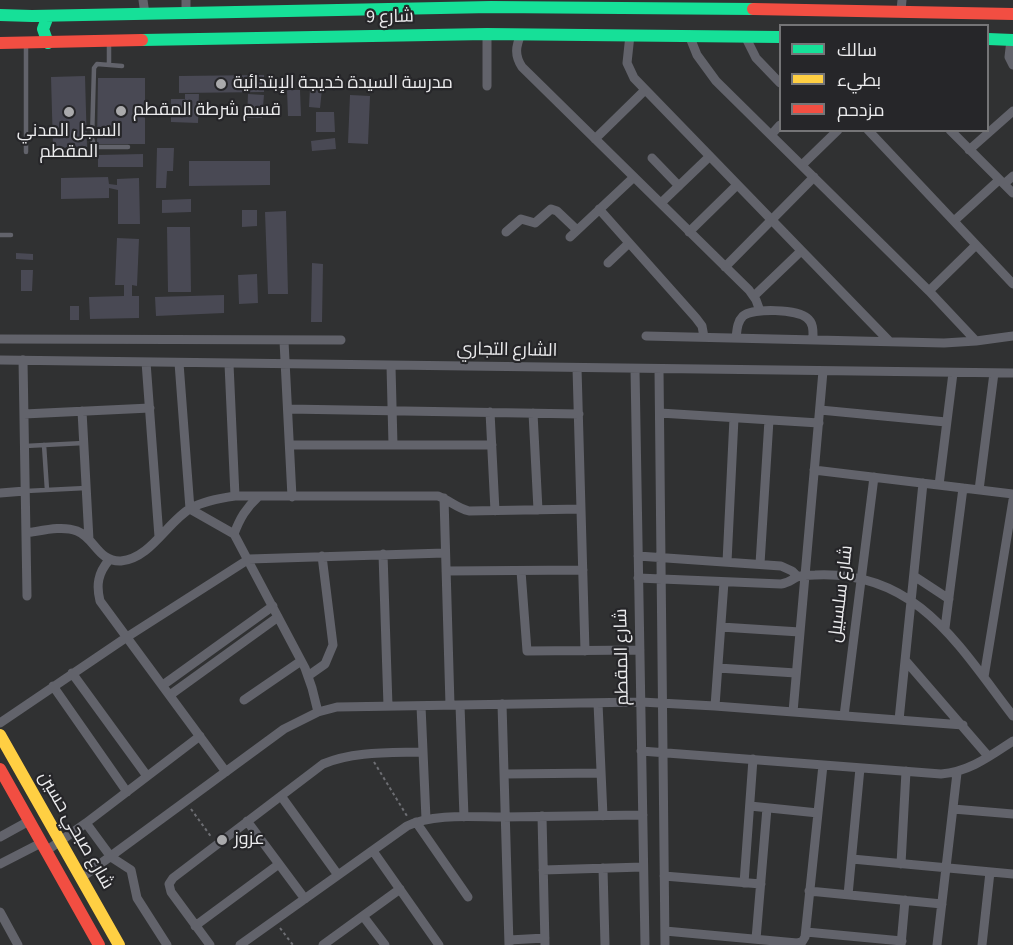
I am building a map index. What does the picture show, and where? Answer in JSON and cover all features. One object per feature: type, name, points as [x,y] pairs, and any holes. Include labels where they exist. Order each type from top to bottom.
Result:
[{"type":"main road","name":"شارع 9","points":[[0,15],[145,14],[186,6],[352,4],[902,5],[1013,14]]},
{"type":"main road","points":[[48,16],[43,29],[48,43]]},
{"type":"main road","name":"شارع 9","points":[[0,43],[487,34],[779,37]]},
{"type":"main road","points":[[989,39],[1012,40]]},
{"type":"main road","name":"شارع صبحي حسين","points":[[0,735],[119,945]]},
{"type":"main road","name":"شارع صبحي حسين","points":[[0,769],[99,945]]},
{"type":"street","points":[[143,0],[145,14]]},
{"type":"street","points":[[486,86],[487,34]]},
{"type":"street","points":[[521,34],[516,48],[518,61],[726,267],[754,296],[760,311]]},
{"type":"street","points":[[630,35],[626,57],[628,68],[645,90],[889,341]]},
{"type":"street","points":[[689,35],[697,55],[709,73],[976,341]]},
{"type":"street","points":[[745,36],[756,58],[779,82]]},
{"type":"street","points":[[1012,40],[1009,57],[1013,65]]},
{"type":"street","points":[[595,139],[645,90]]},
{"type":"street","points":[[969,150],[1013,111]]},
{"type":"street","points":[[771,135],[779,126]]},
{"type":"street","points":[[802,165],[836,132]]},
{"type":"street","points":[[870,132],[1013,284]]},
{"type":"street","points":[[952,132],[1013,193]]},
{"type":"street","points":[[661,203],[710,156]]},
{"type":"street","points":[[652,158],[679,186]]},
{"type":"street","points":[[954,221],[1002,182],[1013,176]]},
{"type":"street","points":[[506,232],[520,219],[534,223],[551,209],[557,211],[573,234],[634,177]]},
{"type":"street","points":[[726,267],[814,177]]},
{"type":"street","points":[[689,232],[737,185]]},
{"type":"street","points":[[599,209],[696,318],[702,326],[704,337]]},
{"type":"street","points":[[608,262],[629,243]]},
{"type":"street","points":[[928,291],[976,245]]},
{"type":"street","points":[[754,296],[801,250]]},
{"type":"street","points":[[736,338],[737,326],[743,316],[753,311],[760,311],[801,314],[812,324],[813,340]]},
{"type":"street","points":[[646,336],[889,341],[976,341],[1013,336]]},
{"type":"street","points":[[0,339],[341,340]]},
{"type":"street","points":[[284,341],[292,497]]},
{"type":"street","name":"الشارع التجاري","points":[[0,360],[1013,373]]},
{"type":"street","points":[[23,360],[27,596]]},
{"type":"street","points":[[146,362],[159,537]]},
{"type":"street","points":[[179,363],[190,509]]},
{"type":"street","points":[[229,363],[236,496]]},
{"type":"street","points":[[391,366],[393,445]]},
{"type":"street","points":[[577,368],[585,651]]},
{"type":"street","name":"شارع المقطم","points":[[635,369],[645,945]]},
{"type":"street","points":[[659,369],[665,945]]},
{"type":"street","points":[[793,712],[800,632],[801,576],[823,371]]},
{"type":"street","points":[[939,485],[954,372]]},
{"type":"street","points":[[979,490],[994,373]]},
{"type":"street","points":[[24,414],[150,408]]},
{"type":"street","points":[[288,409],[579,414]]},
{"type":"street","points":[[820,410],[946,422]]},
{"type":"street","points":[[82,411],[89,540]]},
{"type":"street","points":[[490,412],[495,511]]},
{"type":"street","points":[[534,413],[538,510]]},
{"type":"street","points":[[660,413],[819,423]]},
{"type":"street","points":[[727,562],[734,418]]},
{"type":"street","points":[[760,564],[769,420]]},
{"type":"street","points":[[290,445],[492,445]]},
{"type":"street","points":[[814,470],[1013,494]]},
{"type":"street","name":"شارع سلسبيل","points":[[844,716],[874,477]]},
{"type":"street","points":[[898,720],[923,483]]},
{"type":"street","points":[[945,628],[963,488]]},
{"type":"street","points":[[0,493],[25,491]]},
{"type":"street","points":[[26,533],[67,528],[82,534],[100,554],[109,560],[120,561],[131,559],[141,553],[190,509],[220,498],[236,496],[438,496],[469,511],[581,509]]},
{"type":"street","points":[[234,534],[247,506],[258,497]]},
{"type":"street","points":[[444,498],[446,571],[464,817]]},
{"type":"street","points":[[984,677],[1013,500]]},
{"type":"street","points":[[190,509],[234,534],[301,661],[308,676],[318,712]]},
{"type":"street","points":[[0,723],[72,673],[249,559],[445,553]]},
{"type":"street","points":[[383,554],[388,706]]},
{"type":"street","points":[[308,676],[325,664],[333,645],[322,556]]},
{"type":"street","points":[[638,556],[785,567],[801,576]]},
{"type":"street","points":[[109,560],[102,568],[98,579],[97,591],[100,601],[226,772]]},
{"type":"street","points":[[1002,563],[1013,564]]},
{"type":"street","points":[[446,571],[583,570]]},
{"type":"street","points":[[521,571],[526,651],[640,650]]},
{"type":"street","points":[[638,578],[781,584],[801,576],[827,575],[861,579],[892,590],[912,600],[945,628],[1012,712]]},
{"type":"street","points":[[914,576],[949,599]]},
{"type":"street","points":[[715,706],[724,582]]},
{"type":"street","points":[[162,686],[273,606]]},
{"type":"street","points":[[170,695],[278,617]]},
{"type":"street","points":[[721,627],[800,632]]},
{"type":"street","points":[[905,660],[988,756]]},
{"type":"street","points":[[244,700],[301,661]]},
{"type":"street","points":[[718,668],[796,672]]},
{"type":"street","points":[[72,673],[147,776]]},
{"type":"street","points":[[53,686],[127,792]]},
{"type":"street","points":[[81,878],[284,729],[318,712],[337,707],[640,702],[963,725]]},
{"type":"street","points":[[598,703],[603,816]]},
{"type":"street","points":[[502,704],[509,943],[545,942],[542,816]]},
{"type":"street","points":[[421,706],[423,752],[418,822],[468,897]]},
{"type":"street","points":[[0,864],[60,841],[200,736]]},
{"type":"street","points":[[641,751],[941,774],[957,773],[1013,741]]},
{"type":"street","points":[[210,945],[171,892],[169,884],[173,878],[323,764],[337,758],[370,754],[423,752]]},
{"type":"street","points":[[744,883],[753,759]]},
{"type":"street","points":[[665,931],[797,944],[804,940],[822,765]]},
{"type":"street","points":[[848,895],[860,768]]},
{"type":"street","points":[[901,864],[906,771]]},
{"type":"street","points":[[504,774],[601,773]]},
{"type":"street","points":[[938,945],[957,773]]},
{"type":"street","points":[[281,796],[338,875]]},
{"type":"street","points":[[750,806],[818,813]]},
{"type":"street","points":[[756,939],[767,808]]},
{"type":"street","points":[[953,809],[1013,814]]},
{"type":"street","points":[[240,945],[372,851],[418,822],[464,817],[642,815]]},
{"type":"street","points":[[0,837],[29,821]]},
{"type":"street","points":[[247,821],[305,899]]},
{"type":"street","points":[[86,823],[111,857],[132,870],[137,898],[167,945]]},
{"type":"street","points":[[372,851],[440,945]]},
{"type":"street","points":[[852,859],[1013,874]]},
{"type":"street","points":[[195,926],[279,864]]},
{"type":"street","points":[[543,870],[644,867]]},
{"type":"street","points":[[603,868],[605,945]]},
{"type":"street","points":[[982,945],[990,872]]},
{"type":"street","points":[[664,876],[761,884]]},
{"type":"street","points":[[322,945],[400,889]]},
{"type":"street","points":[[809,891],[942,904]]},
{"type":"street","points":[[806,932],[874,942],[901,943],[905,900]]},
{"type":"street","points":[[0,912],[18,945]]},
{"type":"street","points":[[363,916],[385,945]]},
{"type":"street","points":[[835,945],[836,935]]},
{"type":"lane","points":[[109,42],[109,65]]},
{"type":"lane","points":[[26,43],[26,152]]},
{"type":"lane","points":[[122,66],[97,64],[94,68],[92,143],[97,147],[128,147]]},
{"type":"lane","points":[[0,235],[11,236]]},
{"type":"lane","points":[[25,446],[84,443]]},
{"type":"lane","points":[[44,445],[47,490]]},
{"type":"lane","points":[[25,491],[86,488]]},
{"type":"path","points":[[370,754],[418,822]]},
{"type":"path","points":[[185,802],[217,844]]},
{"type":"path","points":[[275,920],[292,945]]},
{"type":"building","name":"مدرسة السيدة خديجة الإبتدائية","points":[[264,75],[264,92],[179,93],[179,76]]},
{"type":"building","name":"السجل المدني المقطم","points":[[85,76],[87,147],[53,148],[51,77]]},
{"type":"building","name":"قسم شرطة المقطم","points":[[98,78],[145,78],[145,144],[97,144]]},
{"type":"building","points":[[310,88],[322,89],[320,108],[309,107]]},
{"type":"building","points":[[287,90],[300,90],[301,116],[288,116]]},
{"type":"building","points":[[185,94],[199,94],[198,123],[171,122],[171,99],[185,99]]},
{"type":"building","points":[[248,94],[264,95],[262,118],[247,118]]},
{"type":"building","points":[[350,95],[370,96],[368,144],[348,143]]},
{"type":"building","points":[[316,112],[334,112],[335,132],[316,132]]},
{"type":"building","points":[[335,138],[336,149],[312,151],[311,141]]},
{"type":"building","points":[[157,148],[174,148],[173,171],[167,171],[166,188],[156,188]]},
{"type":"building","points":[[143,154],[143,167],[98,167],[98,155]]},
{"type":"building","points":[[189,161],[270,161],[270,185],[189,186]]},
{"type":"building","points":[[108,177],[109,184],[117,185],[117,179],[139,178],[140,224],[118,224],[118,190],[109,188],[109,198],[61,199],[61,178]]},
{"type":"building","points":[[191,199],[191,212],[162,213],[162,200]]},
{"type":"building","points":[[242,210],[257,210],[257,226],[242,227]]},
{"type":"building","points":[[286,211],[288,294],[268,294],[265,212]]},
{"type":"building","points":[[167,227],[190,227],[191,292],[168,292]]},
{"type":"building","points":[[117,238],[139,239],[137,286],[132,285],[132,296],[139,296],[139,318],[90,319],[89,297],[124,296],[124,285],[115,285]]},
{"type":"building","points":[[16,253],[33,254],[33,260],[16,259]]},
{"type":"building","points":[[312,263],[323,264],[322,322],[311,322]]},
{"type":"building","points":[[21,270],[33,270],[32,291],[21,291]]},
{"type":"building","points":[[257,274],[258,303],[239,304],[238,275]]},
{"type":"building","points":[[224,295],[224,313],[156,316],[155,297]]},
{"type":"building","points":[[70,306],[79,306],[79,320],[70,320]]},
{"type":"traffic: fast","points":[[0,15],[491,7],[753,9]]},
{"type":"traffic: fast","points":[[48,16],[43,29],[48,43]]},
{"type":"traffic: fast","points":[[142,40],[487,34],[779,37]]},
{"type":"traffic: fast","points":[[989,39],[1013,40]]},
{"type":"traffic: slow","points":[[0,735],[119,945]]},
{"type":"traffic: jam","points":[[753,9],[1013,14]]},
{"type":"traffic: jam","points":[[0,43],[142,40]]},
{"type":"traffic: jam","points":[[0,769],[99,945]]},
{"type":"place","name":"مدرسة السيدة خديجة الإبتدائية","points":[[221,84]]},
{"type":"place","name":"قسم شرطة المقطم","points":[[121,111]]},
{"type":"place","name":"السجل المدني المقطم","points":[[69,112]]},
{"type":"place","name":"عزوز","points":[[222,840]]}]
